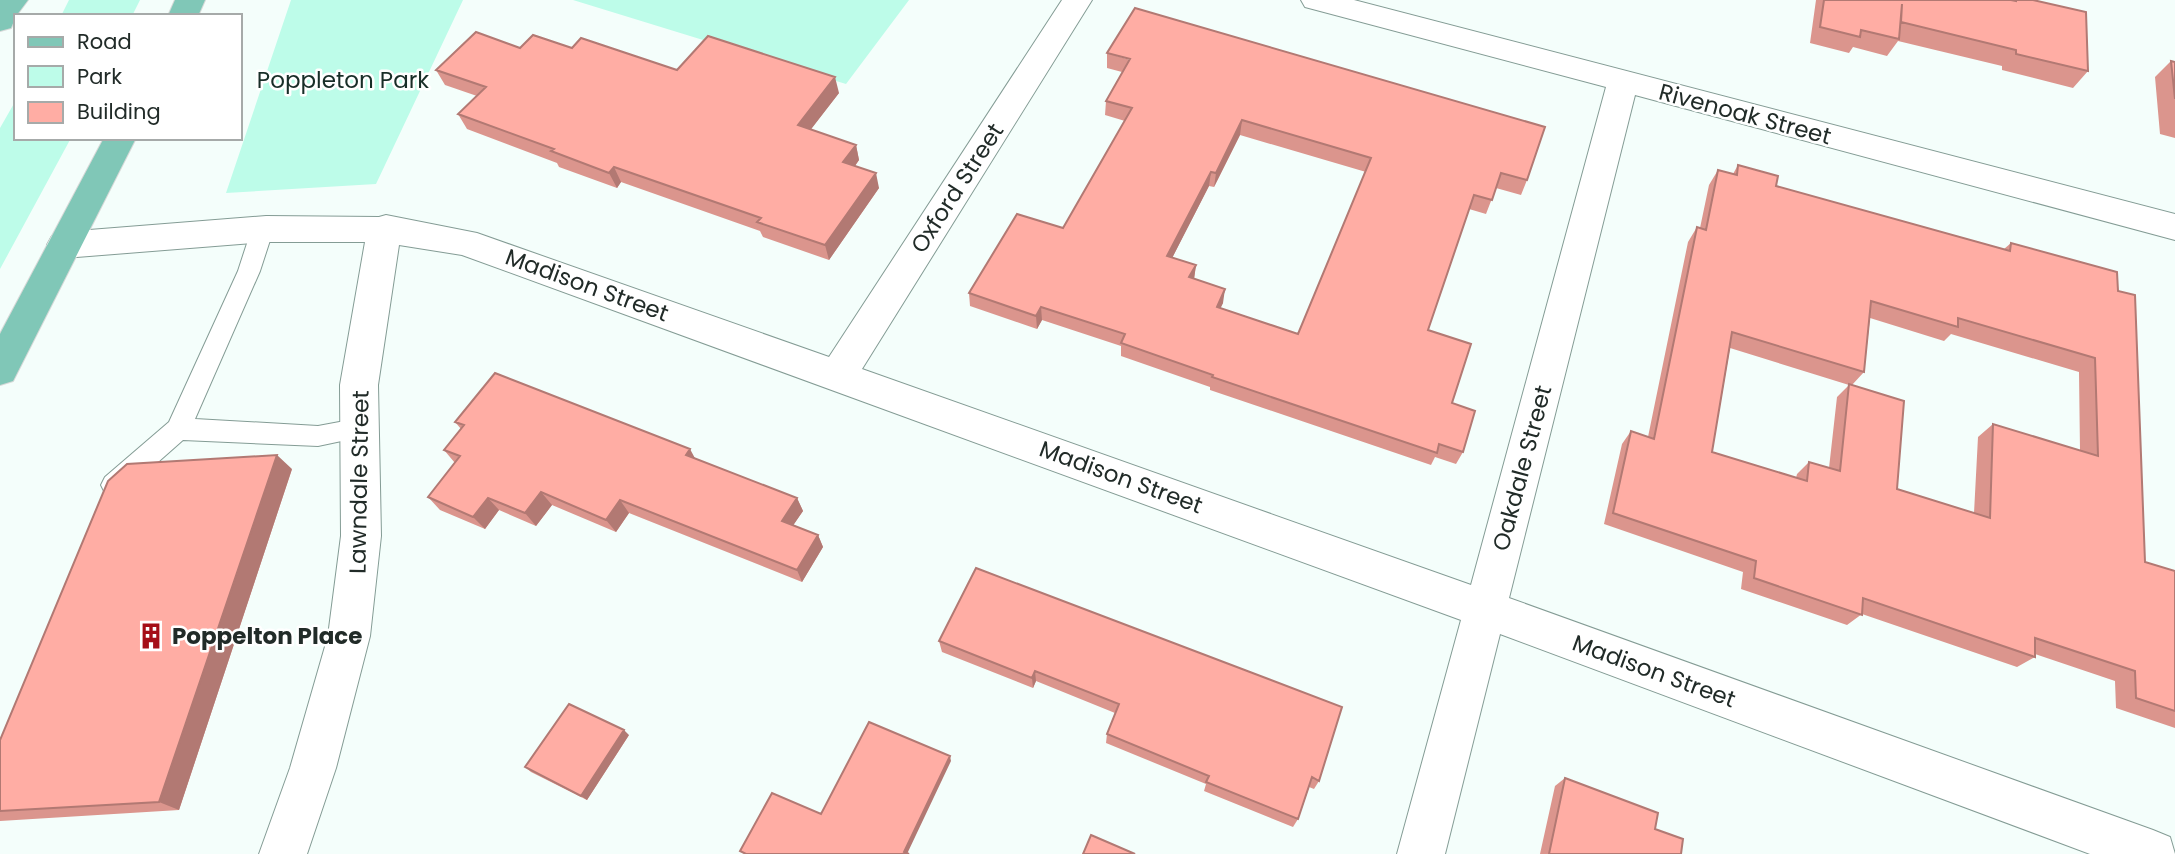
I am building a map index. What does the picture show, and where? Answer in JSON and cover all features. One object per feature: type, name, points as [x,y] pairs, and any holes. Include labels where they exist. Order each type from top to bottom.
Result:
[{"type":"main road","points":[[0,21],[12,0]]},
{"type":"main road","points":[[0,370],[119,140]]},
{"type":"street","name":"Oxford Street","points":[[838,375],[1077,0]]},
{"type":"street","name":"Rivenoak Street","points":[[1316,0],[2175,227]]},
{"type":"street","name":"Oakdale Street","points":[[1422,854],[1623,82]]},
{"type":"street","name":"Madison Street","points":[[64,245],[262,231],[386,228],[465,242],[1485,609],[2153,854]]},
{"type":"street","name":"Lawndale Street","points":[[283,854],[313,768],[349,636],[361,536],[359,384],[377,264],[386,228]]},
{"type":"lane","points":[[104,510],[114,485],[178,429],[249,271],[262,231]]},
{"type":"lane","points":[[178,429],[318,436],[361,428]]},
{"type":"green space","points":[[69,0],[140,0],[133,14],[62,14]]},
{"type":"green space","name":"Poppleton Park","points":[[291,0],[463,0],[376,184],[226,193]]},
{"type":"green space","points":[[573,0],[909,0],[846,84]]},
{"type":"green space","points":[[14,104],[14,140],[70,140],[0,269],[0,128]]},
{"type":"building","points":[[1824,0],[2033,0],[2086,12],[2088,71],[1901,22],[1902,4],[1899,39],[1861,30],[1860,37],[1820,27]]},
{"type":"building","points":[[1135,8],[1545,127],[1527,180],[1501,173],[1492,200],[1474,195],[1428,330],[1471,344],[1452,403],[1475,411],[1463,452],[1439,444],[1437,453],[1212,377],[1213,375],[1121,343],[1125,334],[1041,307],[1036,316],[969,293],[1017,214],[1063,228],[1132,108],[1106,101],[1130,59],[1107,53]],"holes":[[[1242,120],[1371,158],[1298,334],[1217,307],[1225,289],[1189,277],[1196,265],[1167,256],[1211,172],[1216,173]]]},
{"type":"building","points":[[476,32],[520,48],[533,35],[572,48],[581,38],[677,70],[708,36],[835,77],[798,125],[856,145],[843,162],[876,173],[825,245],[757,222],[761,218],[614,167],[609,173],[551,151],[554,149],[458,114],[486,87],[436,70]]},
{"type":"building","points":[[2171,61],[2175,62],[2175,99]]},
{"type":"building","points":[[1738,165],[1778,176],[1776,186],[2010,251],[2011,243],[2117,272],[2118,291],[2135,295],[2145,562],[2175,571],[2175,711],[2136,698],[2135,671],[2035,638],[2035,657],[1863,598],[1862,615],[1754,578],[1756,561],[1613,513],[1631,431],[1654,439],[1697,227],[1706,230],[1718,170],[1737,175]],"holes":[[[1871,301],[1958,327],[1958,318],[2095,358],[2098,456],[1993,424],[1990,518],[1897,489],[1904,401],[1849,384],[1840,471],[1809,462],[1807,481],[1712,452],[1732,332],[1864,372]]]},
{"type":"building","points":[[495,373],[690,449],[686,455],[797,498],[782,521],[818,535],[797,570],[620,500],[606,520],[541,492],[525,513],[488,498],[473,517],[428,497],[460,456],[444,450],[464,425],[455,422]]},
{"type":"building","name":"Poppelton Place","points":[[277,455],[159,802],[0,811],[0,740],[108,481],[127,464]]},
{"type":"building","points":[[976,568],[1342,707],[1319,781],[1312,777],[1298,819],[1206,782],[1209,776],[1107,734],[1119,704],[1035,671],[1032,678],[939,641]]},
{"type":"building","points":[[569,704],[624,730],[581,796],[525,767]]},
{"type":"building","points":[[869,722],[950,756],[904,852],[909,854],[746,854],[740,851],[772,793],[821,814]]},
{"type":"building","points":[[1565,778],[1658,813],[1655,829],[1683,839],[1681,854],[1549,854]]},
{"type":"building","points":[[1091,835],[1135,854],[1083,854]]},
{"type":"place","name":"Poppelton Place","points":[[151,636]]}]
